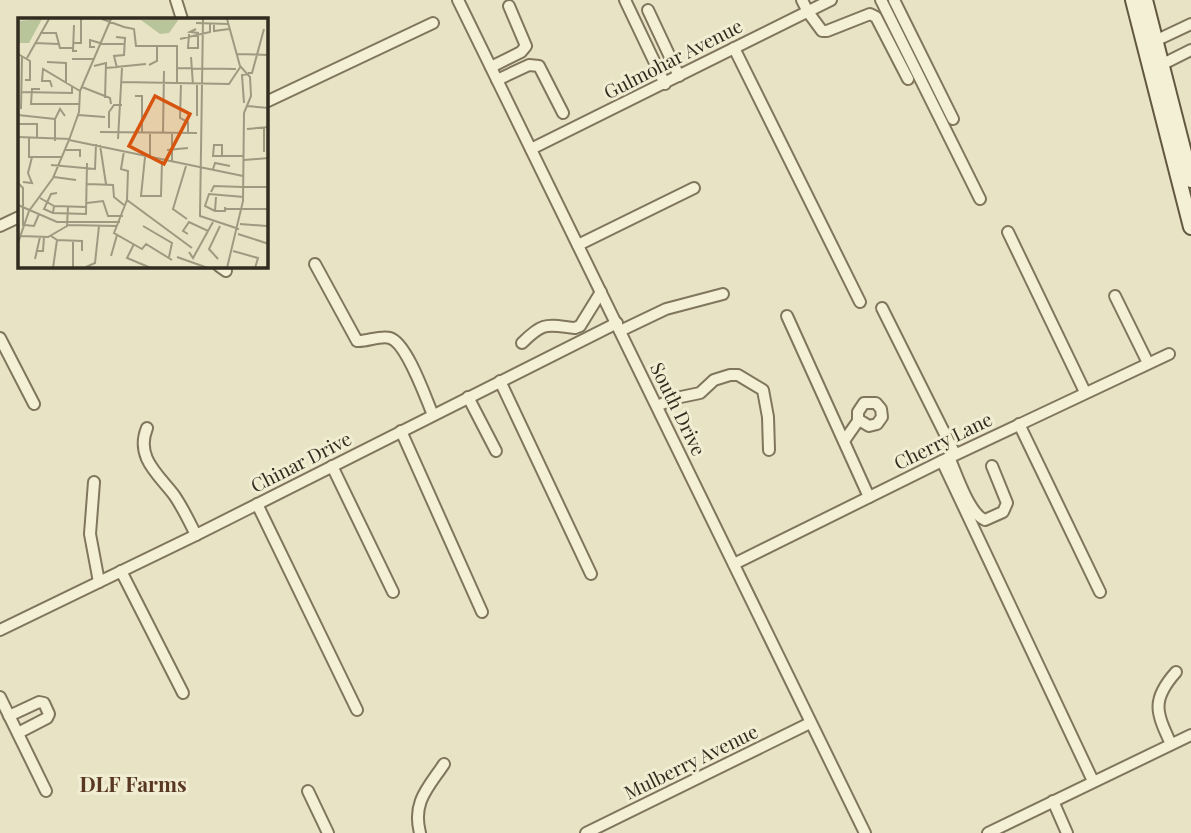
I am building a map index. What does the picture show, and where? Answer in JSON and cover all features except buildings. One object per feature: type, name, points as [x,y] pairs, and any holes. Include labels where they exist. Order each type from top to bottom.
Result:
[{"type":"street","points":[[176,0],[182,18]]},
{"type":"street","name":"South Drive","points":[[458,0],[865,833]]},
{"type":"street","points":[[625,0],[665,83]]},
{"type":"street","points":[[802,0],[819,28],[827,31],[863,16],[870,14],[876,17],[908,79]]},
{"type":"street","name":"Gulmohar Avenue","points":[[531,149],[831,0]]},
{"type":"street","points":[[881,0],[980,199]]},
{"type":"street","points":[[894,0],[953,119]]},
{"type":"street","points":[[1133,0],[1191,228]]},
{"type":"street","points":[[1145,0],[1191,180]]},
{"type":"street","points":[[491,67],[521,52],[526,46],[509,6]]},
{"type":"street","points":[[648,10],[680,76]]},
{"type":"street","points":[[268,101],[433,23]]},
{"type":"street","points":[[1155,41],[1191,24]]},
{"type":"street","points":[[734,48],[860,302]]},
{"type":"street","points":[[1161,65],[1191,50]]},
{"type":"street","points":[[497,80],[529,65],[539,66],[563,113]]},
{"type":"street","points":[[578,245],[694,188]]},
{"type":"street","points":[[0,226],[18,217]]},
{"type":"street","points":[[1009,232],[1085,392]]},
{"type":"street","points":[[315,264],[357,341],[390,338],[398,343],[413,369],[433,415]]},
{"type":"street","points":[[522,343],[532,333],[546,326],[580,326],[601,292]]},
{"type":"street","name":"Chinar Drive","points":[[0,630],[196,535],[500,381],[618,327],[666,309],[723,294]]},
{"type":"street","points":[[1115,296],[1148,363]]},
{"type":"street","points":[[882,308],[1093,781]]},
{"type":"street","points":[[787,316],[869,497]]},
{"type":"street","points":[[0,338],[34,404]]},
{"type":"street","name":"Cherry Lane","points":[[734,564],[949,457],[1169,354]]},
{"type":"street","points":[[657,406],[682,396],[700,393],[719,378],[737,375],[762,390],[768,417],[769,450]]},
{"type":"street","points":[[500,381],[591,574]]},
{"type":"street","points":[[468,397],[496,451]]},
{"type":"street","points":[[844,441],[859,420]]},
{"type":"street","points":[[1019,424],[1100,592]]},
{"type":"street","points":[[147,428],[142,441],[148,463],[180,504],[196,535]]},
{"type":"street","points":[[401,431],[482,612]]},
{"type":"street","points":[[949,457],[970,503],[980,518],[985,520],[1003,512],[1007,503],[992,466]]},
{"type":"street","points":[[332,466],[393,592]]},
{"type":"street","points":[[94,482],[90,534],[99,582]]},
{"type":"street","points":[[257,504],[357,710]]},
{"type":"street","points":[[121,571],[183,693]]},
{"type":"street","points":[[1171,744],[1157,704],[1163,686],[1176,672]]},
{"type":"street","points":[[0,696],[46,791]]},
{"type":"street","points":[[9,716],[38,702],[44,703],[48,710],[47,718],[18,733]]},
{"type":"street","name":"Mulberry Avenue","points":[[586,833],[810,723]]},
{"type":"street","points":[[988,833],[1191,735]]},
{"type":"street","points":[[420,833],[417,823],[419,802],[444,764]]},
{"type":"street","points":[[308,791],[328,833]]},
{"type":"street","points":[[1053,801],[1067,833]]},
{"type":"district","name":"DLF Farms","points":[[133,785]]}]
